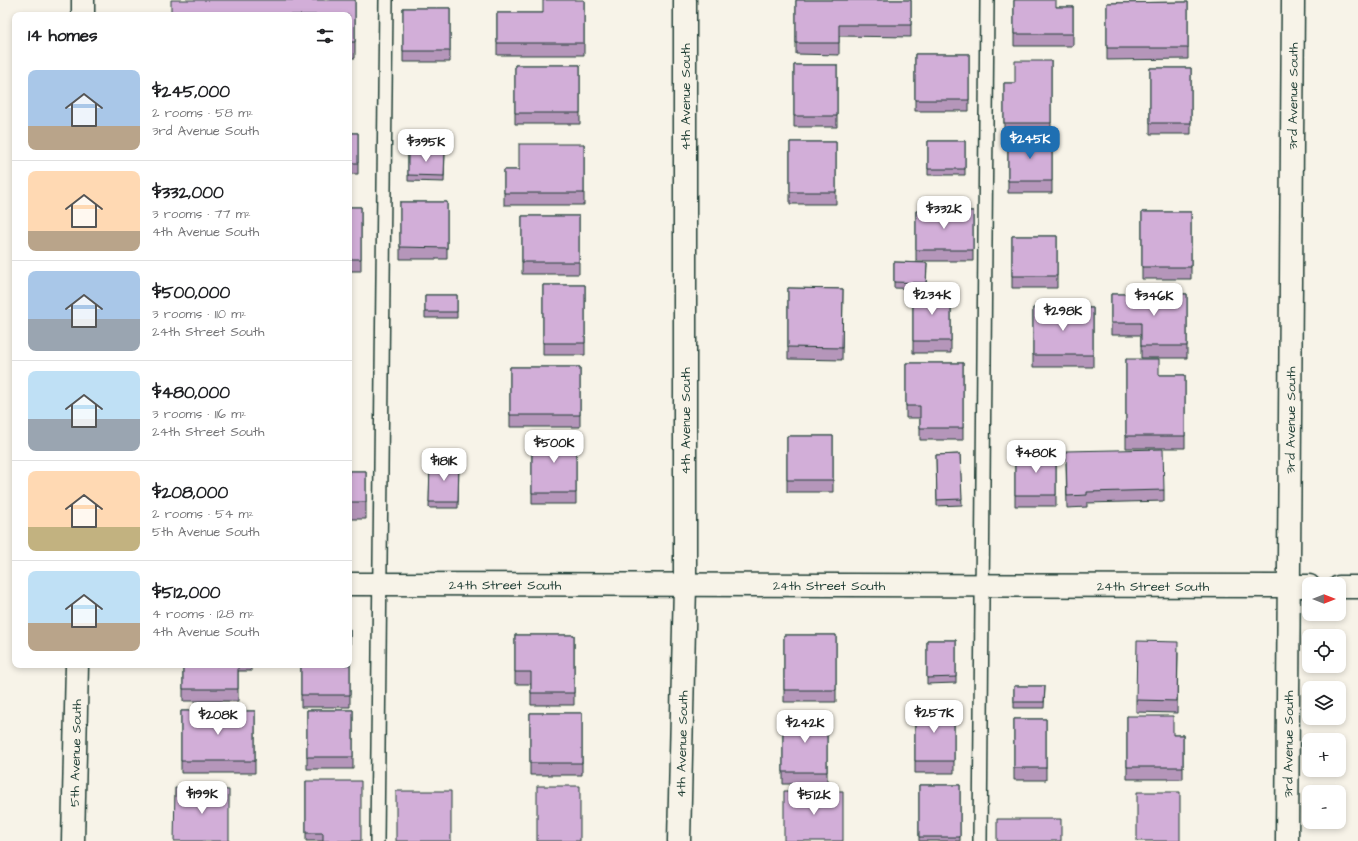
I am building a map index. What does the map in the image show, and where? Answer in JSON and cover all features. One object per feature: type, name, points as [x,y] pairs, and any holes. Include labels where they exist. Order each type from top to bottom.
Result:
[{"type":"street","points":[[83,0],[83,12]]},
{"type":"street","name":"4th Avenue South","points":[[679,841],[684,585],[686,0]]},
{"type":"street","name":"3rd Avenue South","points":[[1287,841],[1299,586],[1293,0]]},
{"type":"street","name":"24th Street South","points":[[352,584],[1299,586]]},
{"type":"street","points":[[1346,587],[1358,587]]},
{"type":"street","name":"5th Avenue South","points":[[74,841],[77,668]]},
{"type":"lane","points":[[377,841],[381,584],[386,0]]},
{"type":"lane","points":[[980,841],[987,0]]},
{"type":"building","points":[[171,0],[355,0],[355,42],[352,42],[352,12],[171,12]]},
{"type":"building","points":[[543,0],[584,0],[584,43],[497,43],[497,13],[543,13]]},
{"type":"building","points":[[796,0],[911,0],[911,25],[839,25],[839,43],[796,43]]},
{"type":"building","points":[[1014,0],[1056,0],[1056,7],[1073,7],[1073,34],[1014,34]]},
{"type":"building","points":[[1188,2],[1188,48],[1107,48],[1107,3]]},
{"type":"building","points":[[403,8],[450,8],[450,51],[403,51]]},
{"type":"building","points":[[915,54],[969,54],[969,100],[915,100]]},
{"type":"building","points":[[1015,61],[1051,61],[1051,123],[1004,123],[1004,83],[1015,83]]},
{"type":"building","points":[[515,65],[580,65],[580,113],[515,113]]},
{"type":"building","points":[[794,65],[837,65],[837,116],[794,116]]},
{"type":"building","points":[[1150,68],[1191,68],[1191,123],[1150,123]]},
{"type":"building","points":[[352,133],[358,133],[358,163],[352,163]]},
{"type":"building","points":[[1008,138],[1052,138],[1052,181],[1008,181]]},
{"type":"building","points":[[928,141],[965,141],[965,169],[928,169]]},
{"type":"building","points":[[790,142],[836,142],[836,192],[790,192]]},
{"type":"building","points":[[519,144],[584,144],[584,193],[504,193],[504,170],[519,170]]},
{"type":"building","points":[[408,150],[445,151],[444,176],[408,175]]},
{"type":"building","points":[[400,202],[447,202],[447,248],[400,247]]},
{"type":"building","points":[[352,207],[361,207],[361,259],[352,259]]},
{"type":"building","points":[[916,211],[973,211],[973,250],[916,250]]},
{"type":"building","points":[[1142,212],[1191,212],[1191,267],[1142,267]]},
{"type":"building","points":[[522,216],[579,216],[579,262],[522,262]]},
{"type":"building","points":[[1012,236],[1057,236],[1057,276],[1012,276]]},
{"type":"building","points":[[894,262],[927,263],[926,283],[894,282]]},
{"type":"building","points":[[543,285],[585,285],[585,343],[543,343]]},
{"type":"building","points":[[788,288],[843,289],[842,348],[788,347]]},
{"type":"building","points":[[913,290],[951,290],[951,341],[913,341]]},
{"type":"building","points":[[1111,294],[1187,294],[1187,346],[1141,346],[1141,323],[1111,323]]},
{"type":"building","points":[[425,295],[457,295],[457,312],[425,312]]},
{"type":"building","points":[[1033,308],[1093,308],[1093,355],[1033,355]]},
{"type":"building","points":[[1126,359],[1159,359],[1159,375],[1185,375],[1185,436],[1126,436]]},
{"type":"building","points":[[906,363],[963,363],[963,428],[920,428],[920,406],[906,406]]},
{"type":"building","points":[[510,367],[580,367],[580,415],[510,415]]},
{"type":"building","points":[[532,436],[576,436],[576,493],[532,493]]},
{"type":"building","points":[[787,436],[833,436],[833,480],[787,480]]},
{"type":"building","points":[[1163,449],[1164,490],[1087,492],[1087,495],[1067,496],[1066,451]]},
{"type":"building","points":[[1015,452],[1056,452],[1056,495],[1015,495]]},
{"type":"building","points":[[960,454],[962,499],[937,500],[936,455]]},
{"type":"building","points":[[430,461],[459,461],[458,502],[429,502]]},
{"type":"building","points":[[352,471],[366,471],[366,502],[352,502]]},
{"type":"building","points":[[515,635],[574,635],[574,693],[531,693],[531,672],[515,672]]},
{"type":"building","points":[[784,635],[836,635],[836,690],[784,690]]},
{"type":"building","points":[[927,640],[956,640],[956,677],[927,678]]},
{"type":"building","points":[[1137,641],[1178,642],[1177,701],[1136,700]]},
{"type":"building","points":[[183,668],[238,668],[238,689],[183,689]]},
{"type":"building","points":[[301,668],[350,668],[350,695],[301,695]]},
{"type":"building","points":[[1014,686],[1045,686],[1044,702],[1014,702]]},
{"type":"building","points":[[915,706],[954,706],[954,761],[915,761]]},
{"type":"building","points":[[307,710],[353,710],[353,757],[307,757]]},
{"type":"building","points":[[181,711],[255,711],[255,761],[181,761]]},
{"type":"building","points":[[530,713],[582,713],[582,763],[530,763]]},
{"type":"building","points":[[783,716],[827,716],[827,772],[783,772]]},
{"type":"building","points":[[1127,716],[1173,716],[1173,735],[1183,735],[1183,767],[1127,767]]},
{"type":"building","points":[[1014,719],[1046,719],[1046,768],[1014,768]]},
{"type":"building","points":[[306,781],[361,781],[361,841],[323,841],[323,833],[306,833]]},
{"type":"building","points":[[919,785],[960,785],[960,837],[919,837]]},
{"type":"building","points":[[537,786],[580,786],[580,841],[537,841]]},
{"type":"building","points":[[175,788],[229,790],[229,841],[174,841]]},
{"type":"building","points":[[396,791],[451,791],[451,841],[396,841]]},
{"type":"building","points":[[784,791],[843,791],[843,841],[784,841]]},
{"type":"building","points":[[1137,792],[1180,792],[1180,841],[1137,841]]},
{"type":"building","points":[[997,819],[1061,819],[1061,841],[997,841]]}]
